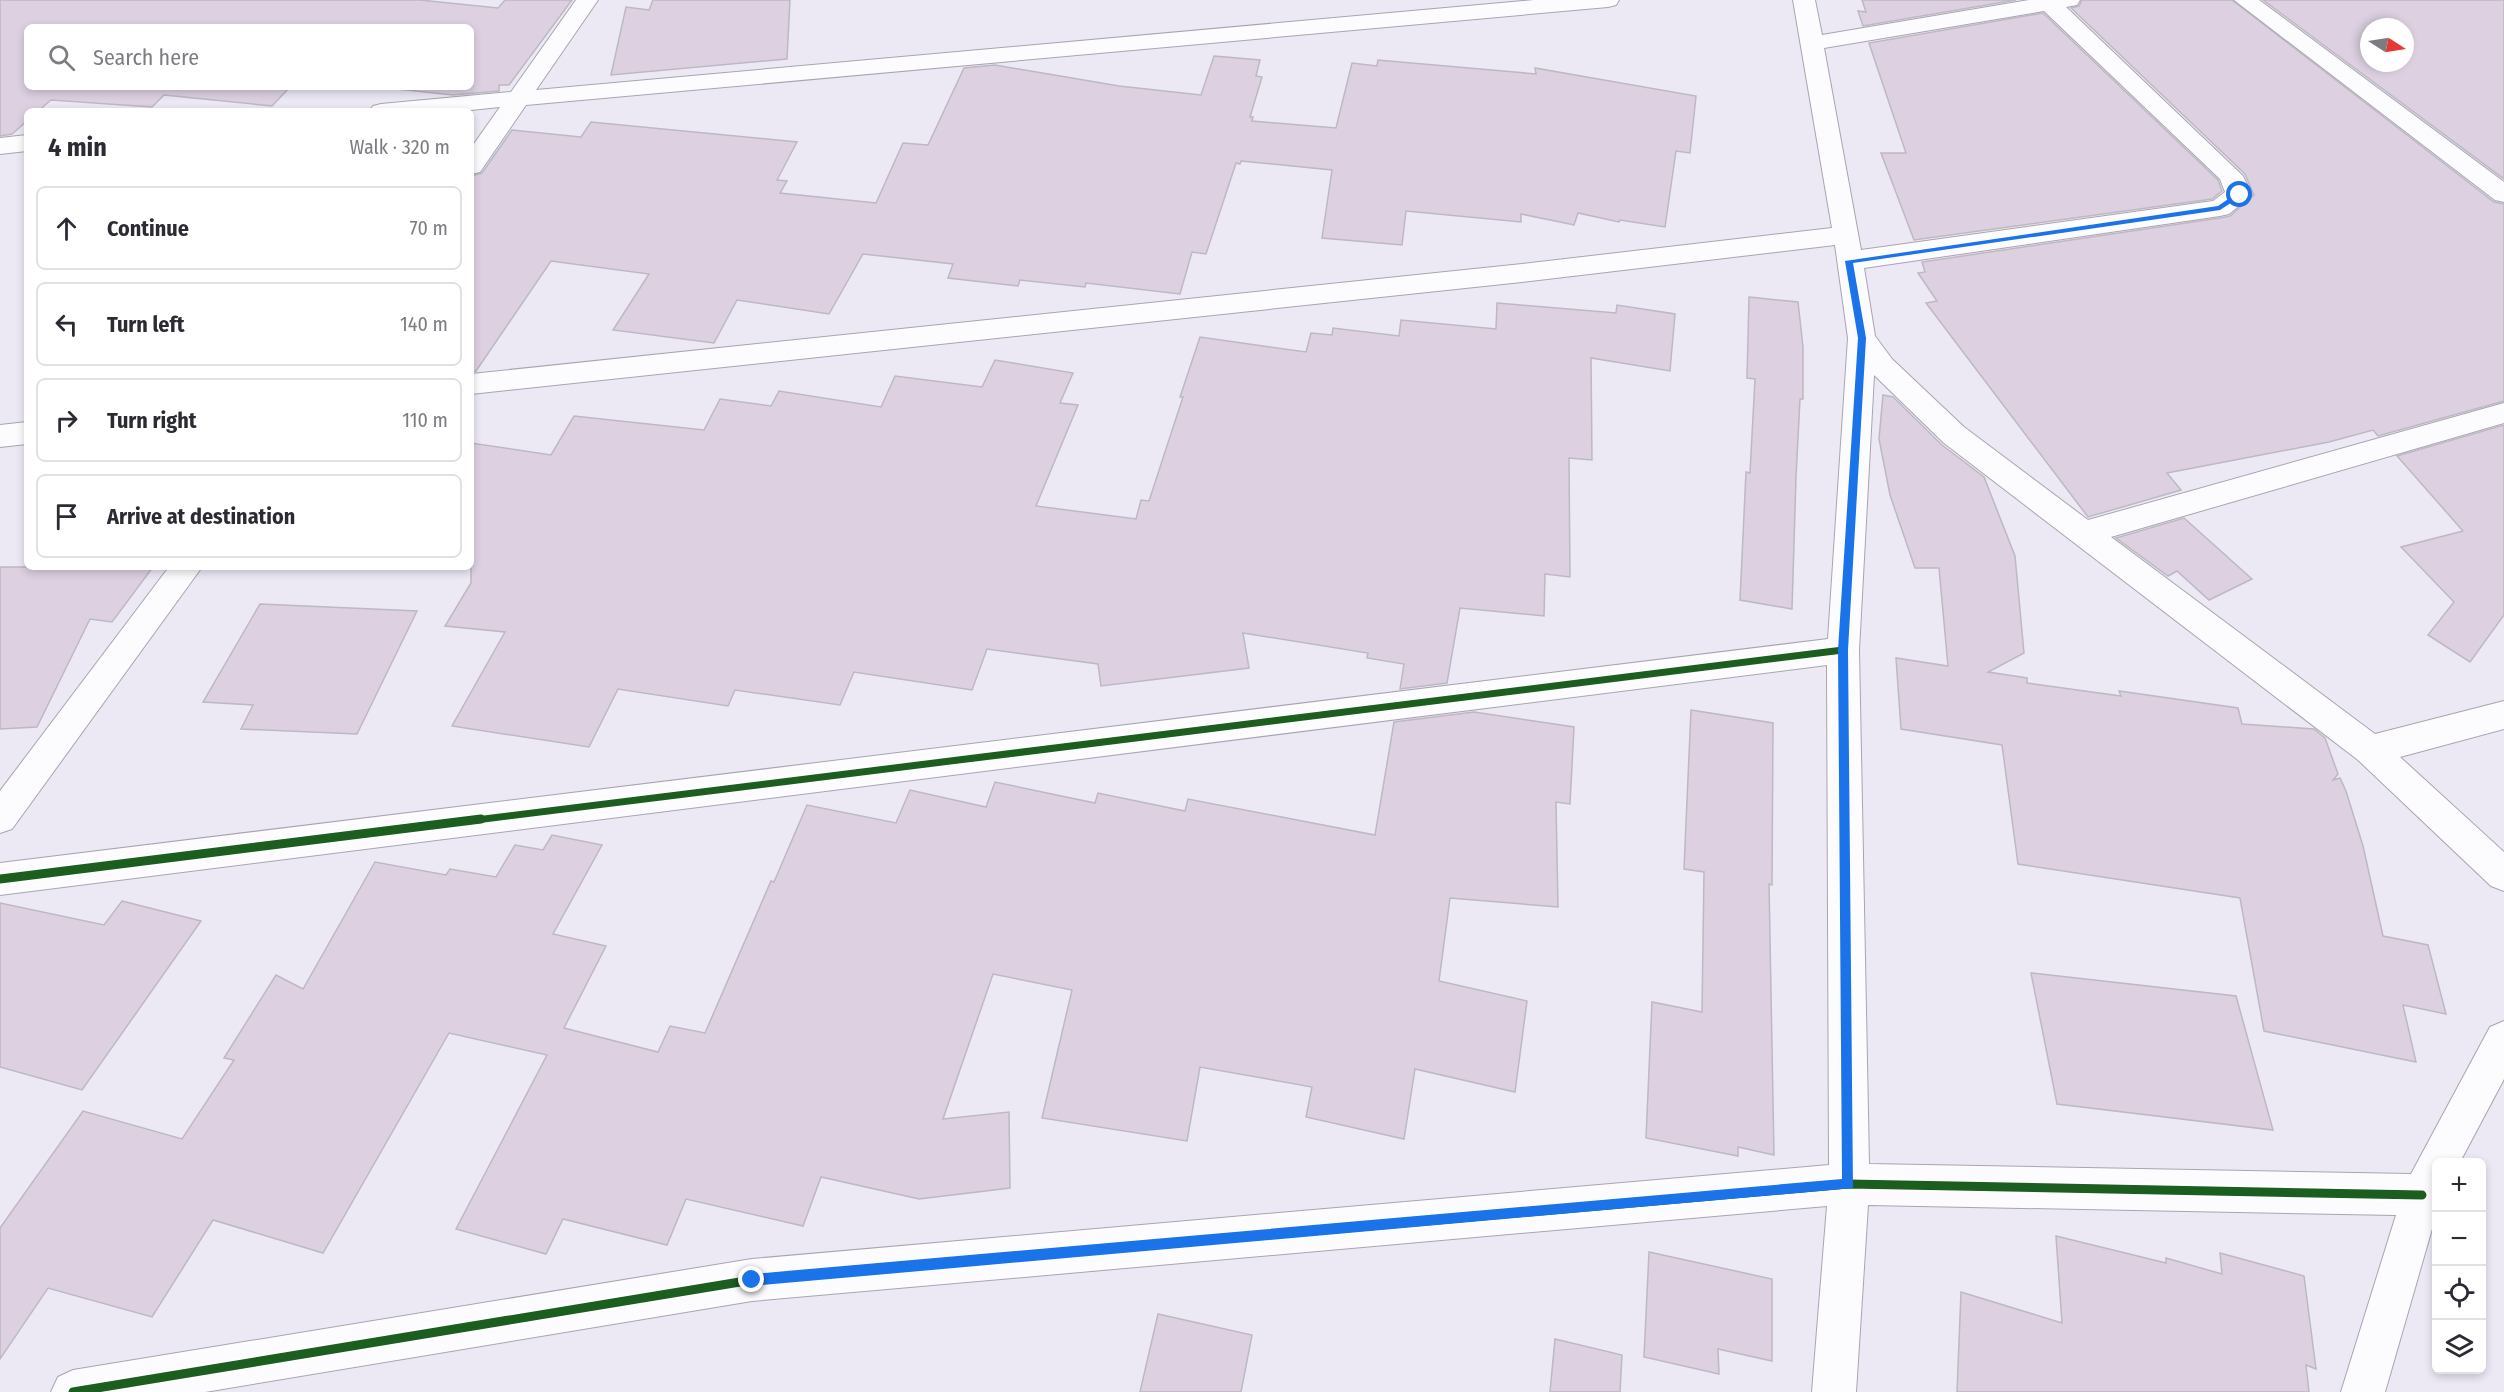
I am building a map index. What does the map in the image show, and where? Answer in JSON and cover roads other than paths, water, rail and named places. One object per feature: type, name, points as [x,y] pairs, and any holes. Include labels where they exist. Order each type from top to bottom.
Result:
[{"type":"street","points":[[474,162],[587,0]]},
{"type":"street","points":[[415,108],[1608,0]]},
{"type":"street","points":[[1804,0],[1862,338],[1843,650],[1848,1184],[1834,1392]]},
{"type":"street","points":[[2245,0],[2504,194]]},
{"type":"street","points":[[474,384],[1510,274],[1847,248],[2220,208],[2240,195],[2231,176],[2059,2],[1812,43]]},
{"type":"street","points":[[0,146],[24,143]]},
{"type":"street","points":[[1862,338],[1882,366],[1954,435],[2370,750],[2504,875]]},
{"type":"street","points":[[2084,533],[2504,413]]},
{"type":"street","points":[[0,436],[24,433]]},
{"type":"street","points":[[0,818],[184,570]]},
{"type":"street","points":[[0,879],[1843,650]]},
{"type":"street","points":[[2370,750],[2504,715]]},
{"type":"street","points":[[2441,1158],[2504,1041]]},
{"type":"street","points":[[73,1392],[752,1280],[1848,1184],[2432,1175],[2363,1392]]}]
